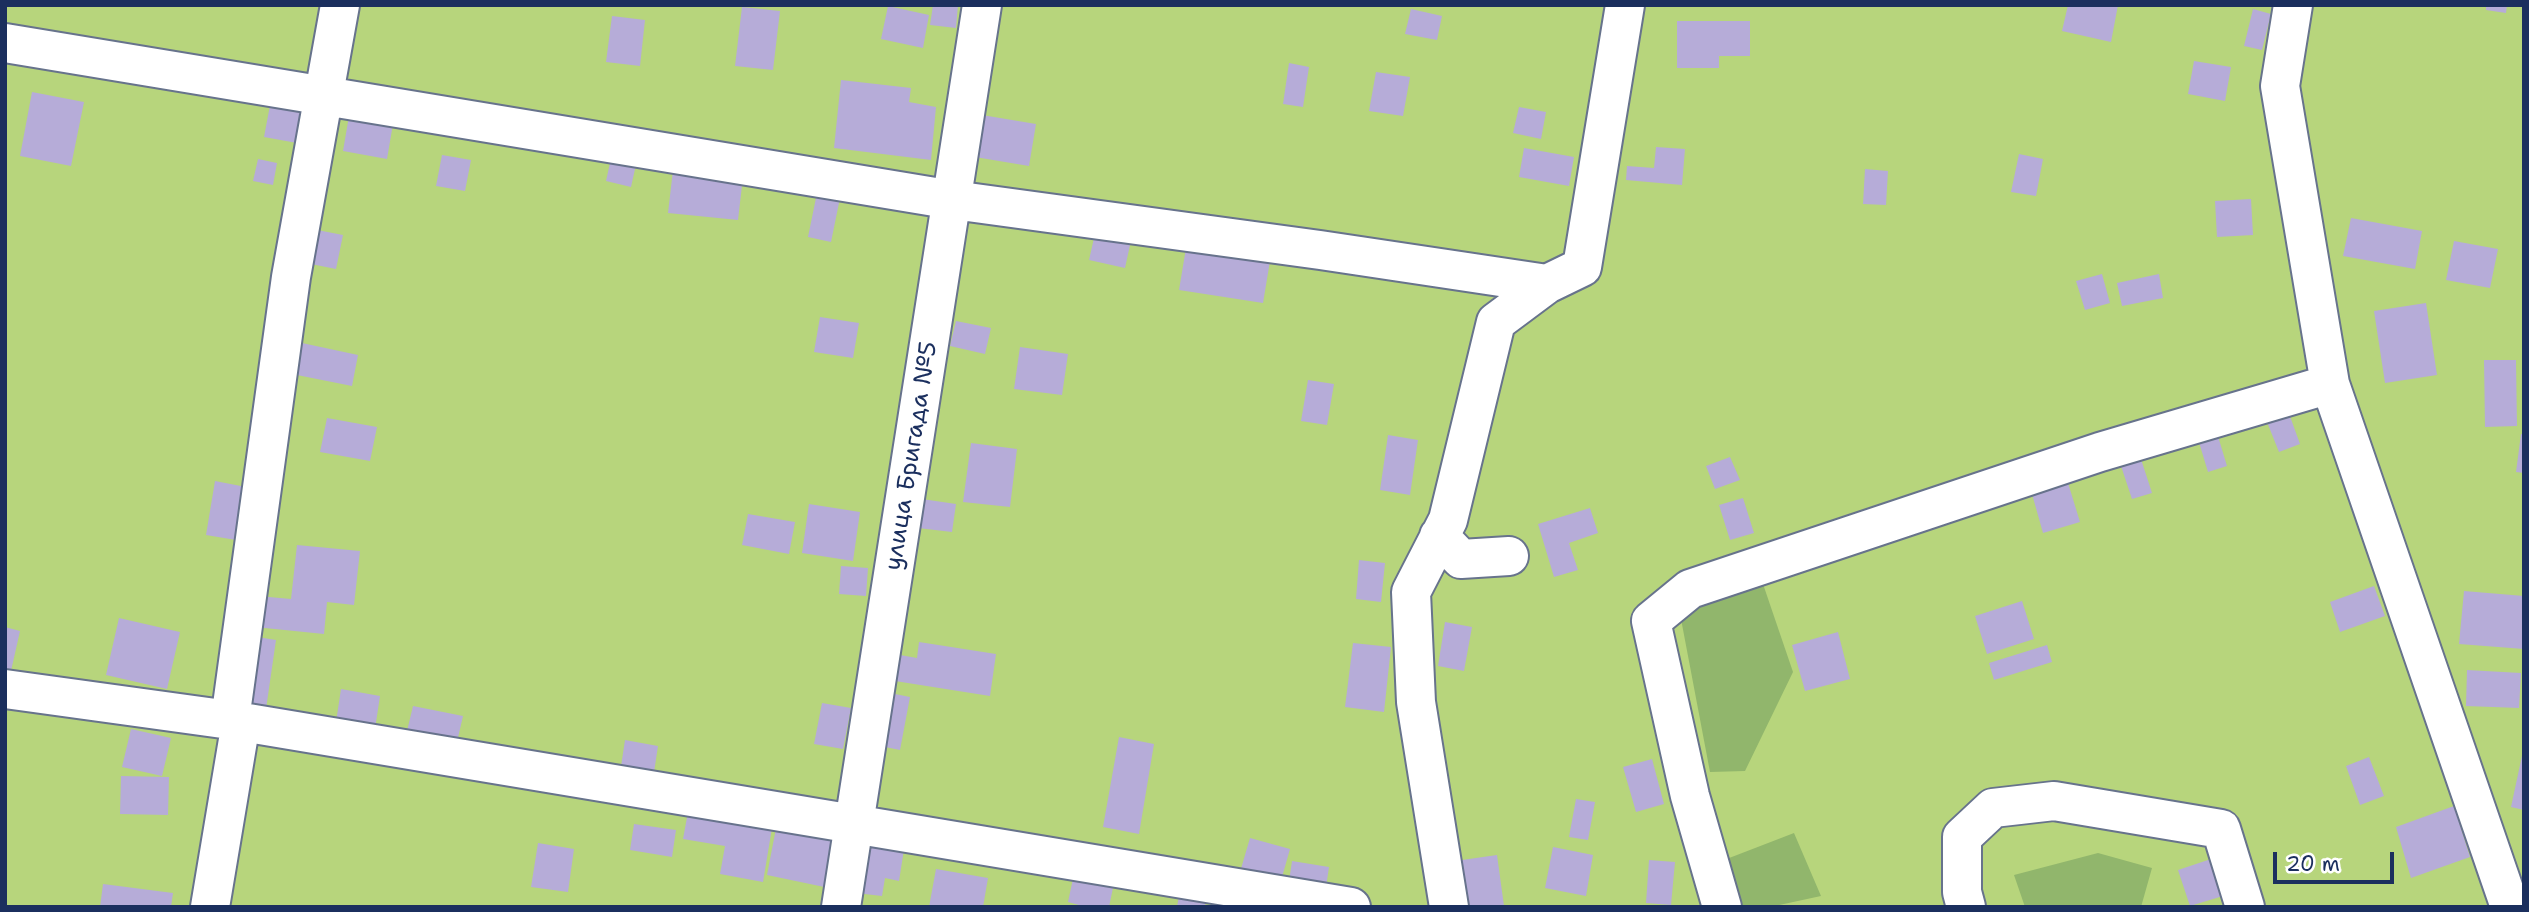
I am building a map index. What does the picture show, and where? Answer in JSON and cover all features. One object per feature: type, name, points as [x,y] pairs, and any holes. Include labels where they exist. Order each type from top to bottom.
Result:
[{"type":"lane","points":[[210,907],[291,277],[326,96],[340,5]]},
{"type":"lane","name":"улица Бригада №5","points":[[841,907],[982,5]]},
{"type":"lane","points":[[1449,907],[1416,702],[1411,592],[1448,520],[1496,322],[1547,284],[1582,268],[1625,5]]},
{"type":"lane","points":[[2293,5],[2280,86],[2330,383],[2510,907]]},
{"type":"lane","points":[[5,43],[953,200],[1547,284]]},
{"type":"lane","points":[[1722,907],[1690,796],[1651,621],[1690,589],[2100,452],[2330,383]]},
{"type":"lane","points":[[1439,536],[1461,559],[1509,556]]},
{"type":"lane","points":[[5,689],[235,721],[1351,907]]},
{"type":"lane","points":[[1966,907],[1962,892],[1962,836],[1993,808],[2054,801],[2221,829],[2245,907]]},
{"type":"green space","points":[[5,5],[2524,5],[2524,907],[5,907]]},
{"type":"green space","points":[[1763,584],[1793,672],[1745,771],[1710,772],[1681,619],[1715,598]]},
{"type":"green space","points":[[1794,833],[1821,896],[1770,907],[1737,907],[1724,860]]},
{"type":"green space","points":[[2098,853],[2152,868],[2141,907],[2025,907],[2014,875]]},
{"type":"building","points":[[933,5],[958,5],[956,28],[930,25]]},
{"type":"building","points":[[2068,5],[2118,5],[2111,42],[2062,31]]},
{"type":"building","points":[[2486,5],[2507,5],[2506,13],[2486,10]]},
{"type":"building","points":[[888,6],[929,15],[923,48],[881,39]]},
{"type":"building","points":[[742,7],[780,11],[773,70],[735,66]]},
{"type":"building","points":[[1411,9],[1442,16],[1437,40],[1405,34]]},
{"type":"building","points":[[2253,9],[2271,14],[2262,50],[2244,46]]},
{"type":"building","points":[[612,16],[645,20],[640,66],[606,62]]},
{"type":"building","points":[[1677,21],[1750,21],[1750,56],[1719,56],[1719,68],[1677,68]]},
{"type":"building","points":[[2194,61],[2231,67],[2225,101],[2188,94]]},
{"type":"building","points":[[1289,63],[1309,67],[1303,107],[1283,104]]},
{"type":"building","points":[[1376,72],[1410,77],[1403,116],[1369,111]]},
{"type":"building","points":[[841,80],[911,88],[909,102],[936,107],[931,160],[834,148]]},
{"type":"building","points":[[32,92],[84,102],[71,166],[20,156]]},
{"type":"building","points":[[271,100],[305,106],[297,143],[264,137]]},
{"type":"building","points":[[1519,107],[1546,112],[1541,139],[1513,133]]},
{"type":"building","points":[[982,115],[1036,124],[1029,166],[975,157]]},
{"type":"building","points":[[349,116],[393,124],[387,159],[343,151]]},
{"type":"building","points":[[1656,147],[1685,149],[1682,185],[1626,180],[1627,166],[1654,168]]},
{"type":"building","points":[[1524,148],[1574,157],[1569,186],[1519,177]]},
{"type":"building","points":[[612,154],[637,160],[631,187],[606,181]]},
{"type":"building","points":[[2019,154],[2043,159],[2036,196],[2011,192]]},
{"type":"building","points":[[442,155],[471,160],[465,191],[436,186]]},
{"type":"building","points":[[258,159],[277,163],[273,185],[253,181]]},
{"type":"building","points":[[1865,169],[1888,171],[1886,205],[1863,204]]},
{"type":"building","points":[[673,170],[743,177],[738,220],[668,213]]},
{"type":"building","points":[[817,193],[840,198],[831,242],[808,237]]},
{"type":"building","points":[[2251,199],[2253,235],[2217,237],[2215,201]]},
{"type":"building","points":[[2351,218],[2422,231],[2415,269],[2343,256]]},
{"type":"building","points":[[312,229],[343,235],[336,269],[306,263]]},
{"type":"building","points":[[1094,238],[1130,245],[1125,268],[1089,260]]},
{"type":"building","points":[[2454,241],[2498,249],[2490,288],[2446,280]]},
{"type":"building","points":[[1186,248],[1270,261],[1263,303],[1179,290]]},
{"type":"building","points":[[2102,274],[2110,303],[2085,310],[2076,281]]},
{"type":"building","points":[[2159,274],[2163,298],[2122,306],[2117,283]]},
{"type":"building","points":[[2426,303],[2437,375],[2385,383],[2374,311]]},
{"type":"building","points":[[820,317],[859,323],[853,358],[814,352]]},
{"type":"building","points":[[956,321],[991,328],[985,354],[950,346]]},
{"type":"building","points":[[302,343],[358,355],[352,386],[297,375]]},
{"type":"building","points":[[1020,347],[1068,354],[1062,395],[1014,389]]},
{"type":"building","points":[[2484,360],[2516,360],[2517,426],[2485,427]]},
{"type":"building","points":[[1308,380],[1334,384],[1327,425],[1301,421]]},
{"type":"building","points":[[2287,408],[2300,444],[2279,452],[2265,417]]},
{"type":"building","points":[[327,418],[377,427],[370,461],[320,452]]},
{"type":"building","points":[[2217,433],[2227,466],[2208,472],[2198,439]]},
{"type":"building","points":[[2521,434],[2524,435],[2524,473],[2516,472]]},
{"type":"building","points":[[1388,435],[1418,440],[1410,495],[1380,490]]},
{"type":"building","points":[[971,443],[1017,449],[1010,507],[963,502]]},
{"type":"building","points":[[2140,456],[2152,493],[2132,499],[2120,463]]},
{"type":"building","points":[[1730,457],[1740,480],[1715,489],[1706,466]]},
{"type":"building","points":[[215,481],[246,487],[236,540],[206,535]]},
{"type":"building","points":[[2068,483],[2080,522],[2043,533],[2032,494]]},
{"type":"building","points":[[1743,498],[1754,533],[1730,540],[1719,505]]},
{"type":"building","points":[[922,499],[956,504],[952,532],[918,528]]},
{"type":"building","points":[[809,504],[860,512],[853,561],[802,553]]},
{"type":"building","points":[[1590,508],[1598,533],[1569,543],[1578,570],[1554,577],[1538,524]]},
{"type":"building","points":[[748,514],[795,522],[789,554],[742,545]]},
{"type":"building","points":[[297,545],[360,551],[354,605],[327,602],[324,634],[255,627],[258,596],[291,599]]},
{"type":"building","points":[[1359,560],[1385,563],[1381,602],[1356,599]]},
{"type":"building","points":[[841,566],[868,568],[866,596],[839,594]]},
{"type":"building","points":[[2374,586],[2385,616],[2340,632],[2330,602]]},
{"type":"building","points":[[2464,591],[2524,596],[2524,649],[2459,644]]},
{"type":"building","points":[[2022,601],[2034,639],[1987,654],[1975,616]]},
{"type":"building","points":[[119,618],[180,632],[167,689],[106,675]]},
{"type":"building","points":[[1445,622],[1472,627],[1464,671],[1438,666]]},
{"type":"building","points":[[5,627],[20,631],[11,671],[5,670]]},
{"type":"building","points":[[1838,632],[1850,679],[1805,691],[1792,645]]},
{"type":"building","points":[[251,636],[276,640],[266,709],[241,705]]},
{"type":"building","points":[[919,642],[996,654],[990,696],[895,681],[900,655],[917,658]]},
{"type":"building","points":[[1353,643],[1391,647],[1384,712],[1345,707]]},
{"type":"building","points":[[2047,645],[2052,662],[1994,680],[1989,663]]},
{"type":"building","points":[[2467,670],[2521,673],[2519,708],[2466,706]]},
{"type":"building","points":[[341,689],[380,696],[375,729],[336,722]]},
{"type":"building","points":[[885,692],[910,697],[900,750],[875,745]]},
{"type":"building","points":[[822,703],[851,708],[843,749],[814,744]]},
{"type":"building","points":[[413,706],[463,716],[457,742],[407,731]]},
{"type":"building","points":[[131,729],[171,738],[162,776],[122,767]]},
{"type":"building","points":[[1119,737],[1154,744],[1139,834],[1103,827]]},
{"type":"building","points":[[625,740],[658,746],[653,779],[620,773]]},
{"type":"building","points":[[2524,751],[2524,810],[2511,807]]},
{"type":"building","points":[[2369,757],[2384,796],[2360,805],[2346,766]]},
{"type":"building","points":[[1652,759],[1664,804],[1636,812],[1623,767]]},
{"type":"building","points":[[121,776],[169,777],[168,815],[120,814]]},
{"type":"building","points":[[1576,799],[1595,802],[1588,840],[1569,837]]},
{"type":"building","points":[[2454,806],[2470,857],[2411,878],[2396,827]]},
{"type":"building","points":[[688,812],[772,828],[763,882],[720,874],[725,846],[683,839]]},
{"type":"building","points":[[777,823],[840,836],[829,888],[767,875]]},
{"type":"building","points":[[634,824],[676,830],[672,857],[630,850]]},
{"type":"building","points":[[863,837],[905,843],[899,881],[885,878],[882,896],[856,893]]},
{"type":"building","points":[[1250,838],[1290,849],[1280,884],[1240,872]]},
{"type":"building","points":[[538,843],[574,849],[568,892],[531,887]]},
{"type":"building","points":[[1553,847],[1593,855],[1586,896],[1545,888]]},
{"type":"building","points":[[1497,855],[1504,906],[1469,907],[1462,860]]},
{"type":"building","points":[[2211,859],[2223,896],[2190,906],[2178,870]]},
{"type":"building","points":[[1649,860],[1675,862],[1671,905],[1646,903]]},
{"type":"building","points":[[1292,861],[1329,867],[1325,894],[1288,888]]},
{"type":"building","points":[[936,869],[988,878],[983,907],[929,907]]},
{"type":"building","points":[[1074,874],[1114,883],[1109,907],[1086,907],[1068,902]]},
{"type":"building","points":[[103,884],[173,893],[171,907],[100,907]]},
{"type":"building","points":[[1179,896],[1206,900],[1205,907],[1177,907]]}]
